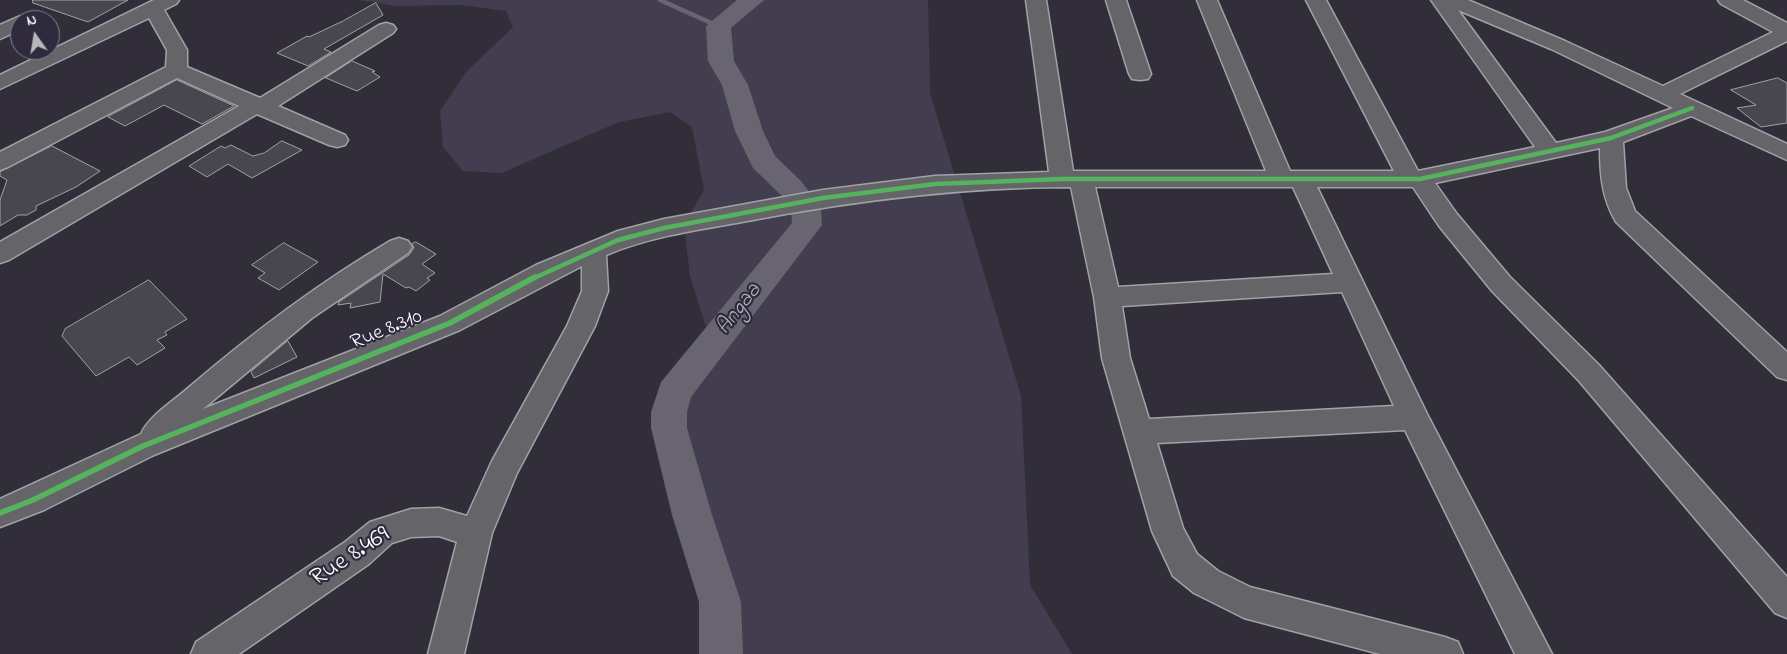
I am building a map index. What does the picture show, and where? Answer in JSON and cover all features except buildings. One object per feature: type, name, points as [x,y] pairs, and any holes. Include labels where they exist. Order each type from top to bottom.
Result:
[{"type":"street","points":[[1036,0],[1071,179],[1107,298],[1116,358],[1168,531],[1185,565],[1206,582],[1244,602],[1445,654]]},
{"type":"street","points":[[1116,0],[1140,74]]},
{"type":"street","points":[[1207,0],[1291,179],[1352,282],[1414,417],[1534,654]]},
{"type":"street","points":[[1316,0],[1415,179],[1501,284],[1589,373],[1787,602]]},
{"type":"street","points":[[1441,0],[1550,151]]},
{"type":"street","points":[[1451,0],[1510,24],[1787,152]]},
{"type":"street","points":[[1502,0],[1510,24]]},
{"type":"street","points":[[1728,0],[1787,32]]},
{"type":"street","points":[[0,83],[161,4],[177,50],[176,70]]},
{"type":"street","points":[[0,254],[258,106],[386,29]]},
{"type":"street","points":[[1664,94],[1787,32]]},
{"type":"street","points":[[176,70],[336,140]]},
{"type":"street","points":[[0,162],[176,70]]},
{"type":"street","name":"Rue 8.310","points":[[0,513],[33,500],[143,446],[427,333],[473,312],[545,272],[592,251],[618,240],[664,228],[823,198],[935,184],[1071,179],[1415,179],[1611,138],[1692,108]]},
{"type":"street","points":[[1611,138],[1613,188],[1616,202],[1625,216],[1787,370]]},
{"type":"street","points":[[143,446],[194,400],[318,297],[356,271],[400,247]]},
{"type":"street","points":[[446,654],[476,533],[503,470],[581,326],[595,291],[596,269],[592,251]]},
{"type":"street","points":[[1107,298],[1352,282]]},
{"type":"street","points":[[1138,432],[1414,417]]},
{"type":"street","name":"Rue 8.469","points":[[209,654],[357,553],[382,532],[411,523],[439,522],[476,533]]},
{"type":"shaded area","points":[[358,0],[928,0],[930,93],[1021,396],[1030,585],[1072,654],[721,654],[720,602],[692,515],[669,428],[669,412],[674,392],[697,360],[712,346],[690,276],[684,224],[704,190],[692,127],[670,112],[619,122],[501,173],[463,171],[443,147],[440,111],[466,72],[513,27],[506,11],[462,5],[397,6]]},
{"type":"waterway","points":[[660,0],[718,26]]},
{"type":"waterway","name":"Angaa","points":[[721,654],[720,602],[692,515],[669,428],[669,412],[674,392],[807,225],[806,209],[791,188],[763,161],[749,131],[735,85],[721,61],[718,26],[752,0]]},
{"type":"cycle path","points":[[0,513],[33,500],[143,446],[450,323],[545,272],[592,251],[618,240],[664,228],[823,198],[935,184],[1062,179],[1420,179],[1611,138],[1692,108]]}]
